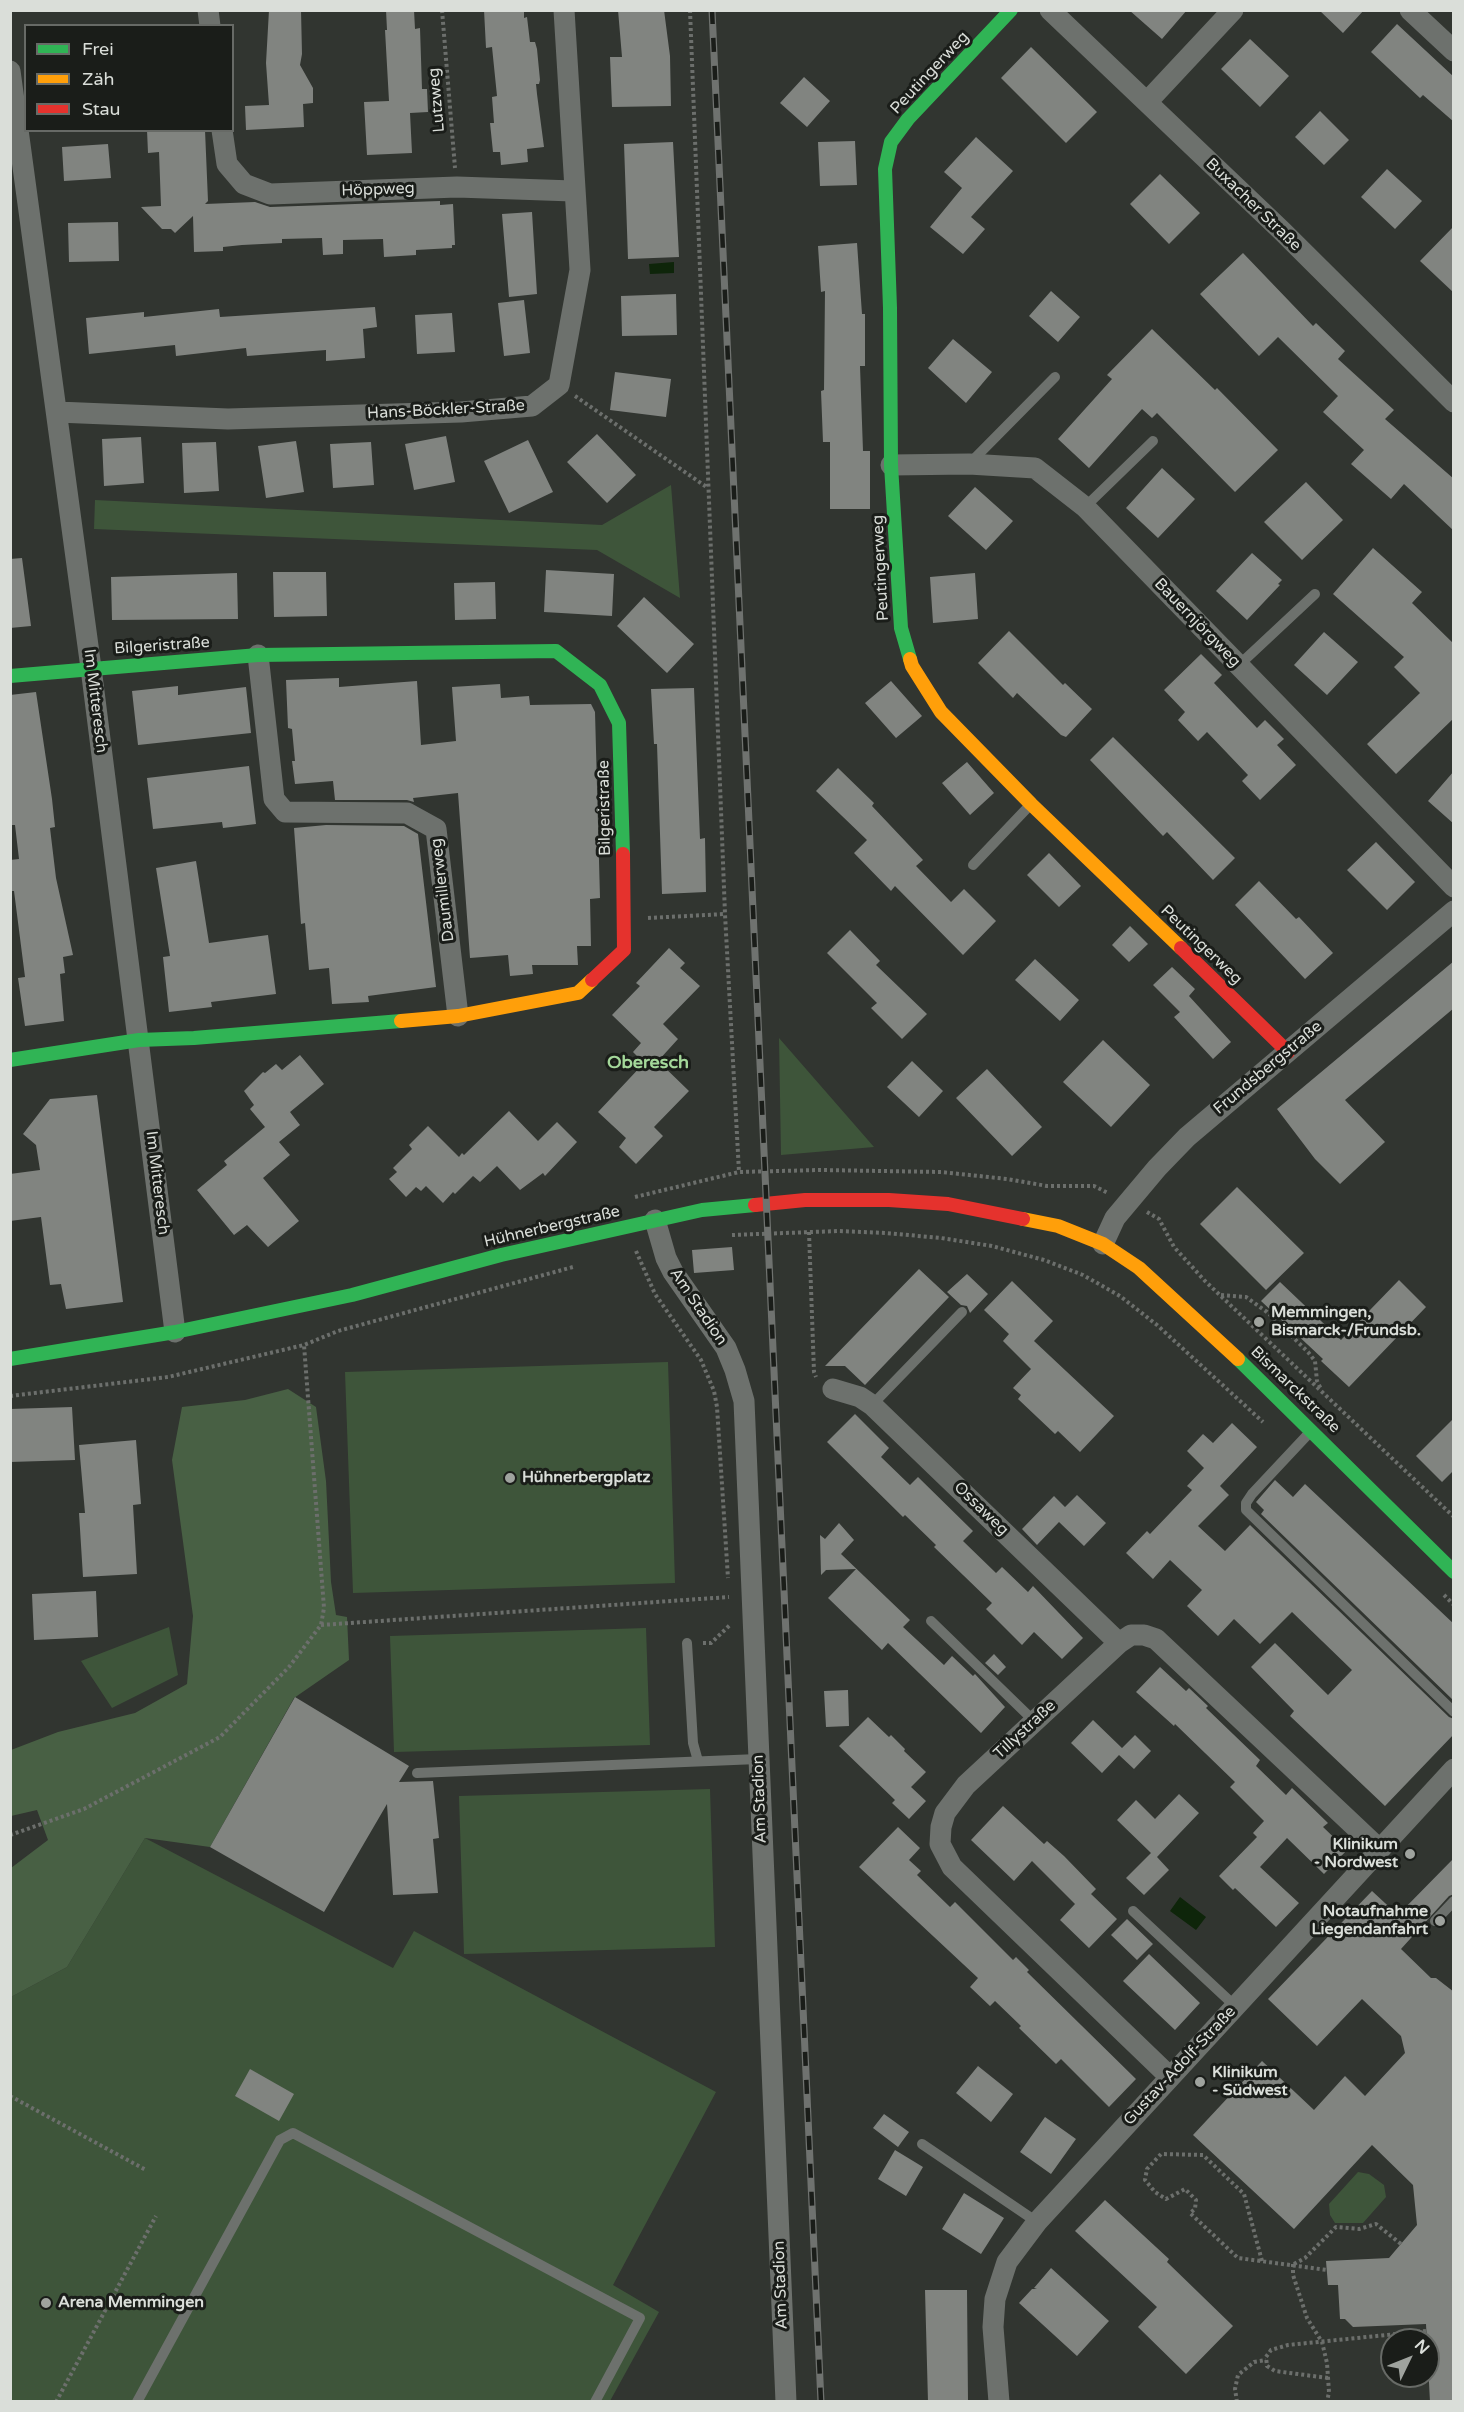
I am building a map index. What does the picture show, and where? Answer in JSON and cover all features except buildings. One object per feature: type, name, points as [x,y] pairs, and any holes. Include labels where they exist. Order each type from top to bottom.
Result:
[{"type":"street","points":[[559,385],[580,270],[573,191],[564,10]]},
{"type":"street","name":"Peutingerweg","points":[[1011,10],[908,119],[891,142],[885,169],[890,308],[891,465],[901,628],[912,666],[941,712],[1031,804],[1288,1052]]},
{"type":"street","name":"Buxacher Straße","points":[[1050,10],[1282,231],[1454,402]]},
{"type":"street","points":[[1147,102],[1233,10]]},
{"type":"street","points":[[1410,10],[1454,51]]},
{"type":"street","name":"Im Mitteresch","points":[[10,71],[19,200],[57,412],[175,1332]]},
{"type":"street","name":"Höppweg","points":[[222,132],[226,164],[244,184],[270,194],[457,187],[573,191]]},
{"type":"street","name":"Hans-Böckler-Straße","points":[[57,412],[228,419],[461,412],[532,406],[559,385]]},
{"type":"street","name":"Bauernjörgweg","points":[[891,465],[969,464],[1035,468],[1085,507],[1454,887]]},
{"type":"street","name":"Bilgeristraße","points":[[10,676],[258,655],[556,651],[600,685],[620,723],[625,919],[624,950],[578,993],[458,1016],[194,1038],[139,1040],[10,1060]]},
{"type":"street","name":"Daumillerweg","points":[[258,655],[274,799],[285,812],[407,813],[436,829],[458,1016]]},
{"type":"street","name":"Frundsbergstraße","points":[[1103,1244],[1115,1218],[1157,1168],[1187,1137],[1454,911]]},
{"type":"street","name":"Hühnerbergstraße","points":[[10,1359],[175,1332],[352,1295],[501,1255],[656,1220],[733,1206],[805,1200],[889,1200],[948,1204],[1033,1219],[1059,1226],[1103,1244]]},
{"type":"street","name":"Am Stadion","points":[[656,1220],[666,1258],[683,1289],[717,1332],[726,1348],[744,1401],[786,2402]]},
{"type":"street","name":"Bismarckstraße","points":[[1103,1244],[1139,1268],[1169,1294],[1312,1430],[1454,1572]]},
{"type":"street","name":"Ossaweg","points":[[833,1389],[860,1397],[872,1404],[1119,1643]]},
{"type":"street","name":"Tillystraße","points":[[1169,2076],[968,1885],[952,1867],[940,1844],[941,1827],[945,1813],[966,1785],[1119,1643],[1131,1635],[1144,1635],[1156,1639],[1379,1849]]},
{"type":"street","name":"Gustav-Adolf-Straße","points":[[999,2402],[993,2327],[995,2299],[1007,2262],[1037,2222],[1169,2076],[1454,1769]]},
{"type":"lane","points":[[969,464],[1054,376]]},
{"type":"lane","points":[[1085,507],[1154,441]]},
{"type":"lane","points":[[1238,666],[1315,594]]},
{"type":"lane","points":[[973,865],[1031,804]]},
{"type":"lane","points":[[872,1404],[962,1312]]},
{"type":"lane","points":[[1312,1430],[1252,1494],[1246,1503],[1246,1510],[1454,1712]]},
{"type":"lane","points":[[931,1621],[1034,1721]]},
{"type":"lane","points":[[687,1643],[693,1743],[698,1761]]},
{"type":"lane","points":[[417,1773],[758,1759]]},
{"type":"lane","points":[[1435,1921],[1454,1901]]},
{"type":"lane","points":[[1133,1911],[1235,2006]]},
{"type":"lane","points":[[137,2402],[280,2140],[293,2133],[640,2318],[595,2402]]},
{"type":"lane","points":[[922,2144],[1037,2222]]},
{"type":"path","name":"Lutzweg","points":[[442,10],[457,187]]},
{"type":"path","points":[[690,10],[725,914],[739,1173]]},
{"type":"path","points":[[559,385],[708,488]]},
{"type":"path","points":[[625,919],[725,914]]},
{"type":"path","points":[[724,1235],[809,1232],[886,1233],[992,1246],[1044,1260],[1083,1275],[1120,1296],[1157,1324],[1268,1426]]},
{"type":"path","points":[[809,1232],[814,1372],[819,1382],[833,1389]]},
{"type":"path","points":[[624,1253],[662,1243]]},
{"type":"path","points":[[636,1250],[655,1294],[672,1322],[701,1360],[714,1391],[717,1407],[729,1607]]},
{"type":"path","points":[[10,1396],[168,1377],[304,1345],[338,1331],[578,1266]]},
{"type":"path","points":[[1323,1392],[1317,1381],[1315,1361],[1267,1312],[1246,1297],[1220,1294],[1454,1517]]},
{"type":"path","points":[[10,1835],[84,1809],[220,1737],[289,1667],[321,1624],[324,1608],[304,1345]]},
{"type":"path","points":[[1437,1588],[1454,1605]]},
{"type":"path","points":[[321,1624],[729,1598]]},
{"type":"path","points":[[730,1616],[731,1636]]},
{"type":"path","points":[[687,1643],[711,1643],[730,1625]]},
{"type":"path","points":[[10,2096],[146,2170]]},
{"type":"path","points":[[1262,2261],[1245,2194],[1203,2155],[1161,2154],[1147,2169],[1145,2180],[1155,2192],[1166,2199],[1185,2189],[1196,2199],[1195,2209],[1190,2213],[1238,2258],[1327,2270]]},
{"type":"path","points":[[56,2402],[156,2216]]},
{"type":"path","points":[[1293,2264],[1305,2258],[1336,2228],[1359,2229],[1376,2224],[1401,2244]]},
{"type":"path","points":[[1293,2264],[1293,2276],[1307,2318],[1322,2342],[1328,2378],[1327,2402]]},
{"type":"path","points":[[1328,2378],[1275,2371],[1268,2366],[1266,2360],[1269,2352],[1277,2347],[1380,2336]]},
{"type":"path","points":[[1246,2402],[1238,2402],[1235,2389],[1238,2375],[1254,2362],[1266,2360]]},
{"type":"shaded area","points":[[674,262],[674,273],[650,274],[649,264]]},
{"type":"shaded area","points":[[671,485],[680,598],[597,550],[94,529],[95,500],[602,525]]},
{"type":"shaded area","points":[[779,1038],[874,1147],[781,1155]]},
{"type":"shaded area","name":"Hühnerbergplatz","points":[[668,1362],[675,1583],[353,1593],[345,1372]]},
{"type":"shaded area","points":[[288,1389],[316,1407],[326,1481],[331,1582],[336,1615],[347,1617],[349,1660],[294,1698],[210,1847],[145,1838],[67,1967],[11,1997],[11,1868],[48,1840],[37,1810],[11,1816],[11,1750],[58,1732],[135,1713],[187,1684],[193,1616],[172,1460],[182,1407],[245,1400]]},
{"type":"shaded area","points":[[169,1627],[178,1675],[112,1708],[81,1661]]},
{"type":"shaded area","points":[[646,1628],[650,1745],[394,1752],[390,1636]]},
{"type":"shaded area","points":[[710,1789],[715,1947],[464,1954],[459,1796]]},
{"type":"shaded area","points":[[145,1838],[393,1968],[414,1931],[716,2092],[613,2285],[659,2312],[610,2401],[11,2402],[11,1997],[67,1967]]},
{"type":"shaded area","points":[[1180,1897],[1206,1917],[1196,1930],[1170,1911]]},
{"type":"shaded area","points":[[1358,2172],[1369,2174],[1384,2185],[1386,2197],[1363,2223],[1335,2223],[1330,2215],[1329,2204]]},
{"type":"railway","points":[[712,10],[821,2402]]},
{"type":"traffic: fast","points":[[910,659],[901,628],[891,465],[890,308],[885,169],[891,142],[908,119],[1011,10]]},
{"type":"traffic: fast","points":[[10,676],[258,655],[556,651],[600,685],[619,723],[623,854]]},
{"type":"traffic: fast","points":[[10,1060],[139,1040],[194,1038],[401,1021]]},
{"type":"traffic: fast","points":[[10,1359],[175,1332],[352,1295],[501,1255],[702,1210],[755,1205]]},
{"type":"traffic: fast","points":[[1238,1359],[1454,1572]]},
{"type":"traffic: slow","points":[[910,659],[912,666],[941,712],[1031,804],[1181,948]]},
{"type":"traffic: slow","points":[[401,1021],[458,1016],[578,993],[592,980]]},
{"type":"traffic: slow","points":[[1023,1219],[1058,1226],[1103,1244],[1139,1268],[1238,1359]]},
{"type":"traffic: jam","points":[[592,980],[624,950],[623,854]]},
{"type":"traffic: jam","points":[[1181,948],[1288,1052]]},
{"type":"traffic: jam","points":[[755,1205],[805,1200],[889,1200],[948,1204],[1023,1219]]},
{"type":"place","name":"Memmingen, Bismarck-/Frundsb.","points":[[1259,1322]]},
{"type":"place","name":"Hühnerbergplatz","points":[[510,1478]]},
{"type":"place","name":"Klinikum - Nordwest","points":[[1410,1854]]},
{"type":"place","name":"Notaufnahme Liegendanfahrt","points":[[1440,1921]]},
{"type":"place","name":"Klinikum - Südwest","points":[[1200,2082]]},
{"type":"place","name":"Arena Memmingen","points":[[46,2303]]},
{"type":"district","name":"Oberesch","points":[[648,1063]]}]
